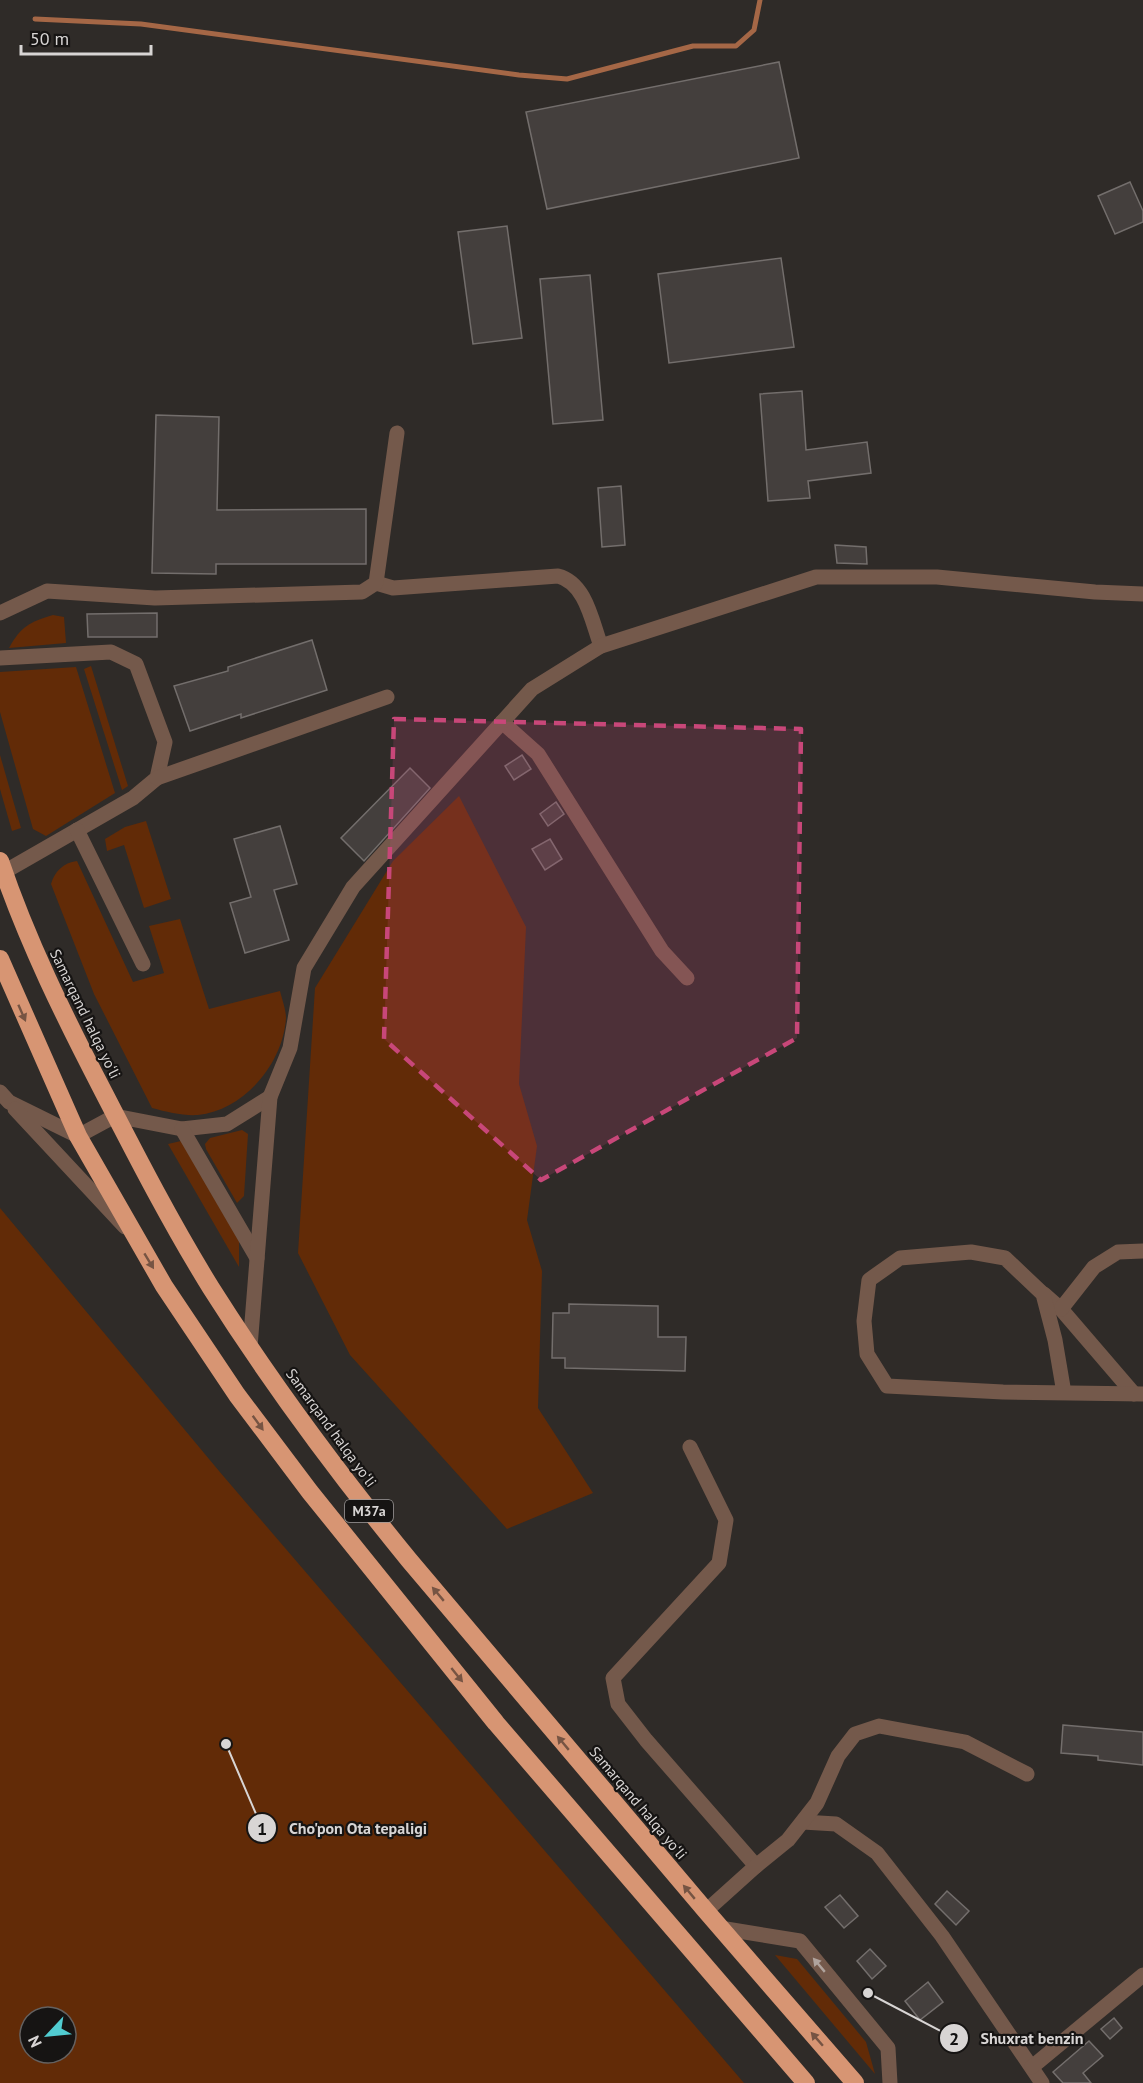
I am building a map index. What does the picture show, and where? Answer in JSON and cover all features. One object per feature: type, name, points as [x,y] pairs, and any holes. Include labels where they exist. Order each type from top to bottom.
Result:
[{"type":"highway","name":"Samarqand halqa yoʻli","points":[[2,866],[30,939],[61,1009],[116,1116],[175,1227],[250,1347],[372,1515],[720,1928],[855,2083]]},
{"type":"highway","name":"M37a","points":[[0,959],[78,1136],[134,1237],[195,1334],[237,1395],[317,1501],[496,1722],[806,2083]]},
{"type":"street","points":[[0,613],[47,591],[155,597],[362,592],[376,583],[398,433]]},
{"type":"street","points":[[376,583],[393,588],[558,576],[569,578],[580,590],[601,646]]},
{"type":"street","points":[[250,1347],[270,1097],[290,1048],[304,968],[353,887],[532,689],[601,646],[816,577],[938,577],[1095,592],[1143,594]]},
{"type":"street","points":[[0,658],[111,652],[136,664],[165,742],[157,778]]},
{"type":"street","points":[[2,866],[77,830],[133,798],[157,778],[387,697]]},
{"type":"street","points":[[502,722],[538,754],[662,951],[687,978]]},
{"type":"street","points":[[77,830],[143,964]]},
{"type":"street","points":[[4,1097],[78,1136],[116,1116],[182,1129],[227,1124],[270,1097]]},
{"type":"street","points":[[4,1097],[134,1237]]},
{"type":"street","points":[[182,1129],[257,1258]]},
{"type":"street","points":[[1061,1309],[1094,1267],[1118,1252],[1143,1251]]},
{"type":"street","points":[[970,1252],[1005,1258],[1061,1309],[1139,1394],[1003,1392],[887,1386],[867,1354],[864,1321],[869,1280],[900,1258],[970,1252]]},
{"type":"street","points":[[1043,1294],[1055,1340],[1064,1393]]},
{"type":"street","points":[[690,1447],[726,1520],[719,1563],[613,1678],[618,1704],[646,1740],[756,1866]]},
{"type":"street","points":[[706,1911],[788,1840],[817,1803],[838,1756],[855,1734],[879,1726],[965,1742],[1027,1774]]},
{"type":"street","points":[[803,1822],[836,1824],[877,1853],[942,1936],[1042,2083]]},
{"type":"street","points":[[720,1928],[800,1941],[888,2048],[890,2083]]},
{"type":"street","points":[[1032,2067],[1143,1975]]},
{"type":"highlighted area","points":[[394,719],[801,729],[797,1038],[541,1180],[384,1039]]},
{"type":"shaded area","points":[[53,615],[64,617],[66,643],[9,648],[27,626]]},
{"type":"shaded area","points":[[91,666],[128,786],[122,790],[84,669]]},
{"type":"shaded area","points":[[76,667],[115,793],[46,836],[33,829],[0,712],[0,672]]},
{"type":"shaded area","points":[[0,755],[21,828],[12,831],[0,789]]},
{"type":"shaded area","points":[[459,796],[526,927],[519,1084],[537,1146],[527,1220],[542,1271],[538,1408],[593,1493],[507,1529],[350,1355],[298,1253],[315,988],[393,861]]},
{"type":"shaded area","points":[[146,821],[171,899],[144,908],[124,845],[107,851],[105,839],[125,827]]},
{"type":"shaded area","points":[[77,861],[133,982],[164,973],[149,926],[180,919],[209,1009],[280,991],[286,1018],[277,1052],[269,1068],[258,1082],[231,1104],[198,1115],[152,1108],[94,994],[51,884],[60,868]]},
{"type":"shaded area","points":[[242,1130],[248,1134],[244,1196],[237,1203],[205,1144],[210,1138]]},
{"type":"shaded area","points":[[181,1141],[239,1241],[239,1267],[168,1144]]},
{"type":"shaded area","points":[[0,1208],[219,1471],[744,2083],[0,2083]]},
{"type":"shaded area","points":[[775,1955],[797,1959],[866,2042],[875,2074]]},
{"type":"building","points":[[779,62],[799,158],[547,209],[526,112]]},
{"type":"building","points":[[1130,182],[1143,211],[1143,222],[1115,234],[1098,196]]},
{"type":"building","points":[[507,226],[522,338],[473,344],[458,232]]},
{"type":"building","points":[[781,258],[794,347],[669,363],[658,274]]},
{"type":"building","points":[[590,275],[603,420],[553,424],[540,279]]},
{"type":"building","points":[[802,391],[806,450],[867,442],[871,473],[808,481],[810,498],[768,501],[760,394]]},
{"type":"building","points":[[156,415],[219,417],[217,510],[366,509],[366,564],[216,564],[216,574],[152,573]]},
{"type":"building","points":[[621,486],[625,545],[602,547],[598,488]]},
{"type":"building","points":[[835,545],[866,547],[867,564],[837,563]]},
{"type":"building","points":[[157,613],[157,637],[88,637],[87,614]]},
{"type":"building","points":[[312,640],[327,690],[241,718],[241,714],[190,731],[174,686],[228,671],[228,667]]},
{"type":"building","points":[[522,755],[531,769],[514,780],[505,766]]},
{"type":"building","points":[[410,768],[430,788],[364,861],[341,838]]},
{"type":"building","points":[[556,802],[564,814],[548,826],[540,814]]},
{"type":"building","points":[[280,826],[297,884],[274,890],[289,940],[245,953],[230,903],[251,897],[234,839]]},
{"type":"building","points":[[550,839],[562,859],[545,870],[532,849]]},
{"type":"building","points":[[569,1304],[658,1306],[658,1337],[686,1337],[685,1371],[565,1368],[565,1358],[552,1358],[553,1313],[569,1313]]},
{"type":"building","points":[[1063,1725],[1143,1732],[1143,1765],[1098,1760],[1098,1756],[1061,1753]]},
{"type":"building","points":[[947,1891],[969,1911],[956,1925],[935,1904]]},
{"type":"building","points":[[840,1895],[858,1916],[844,1928],[825,1907]]},
{"type":"building","points":[[870,1949],[886,1966],[872,1979],[857,1961]]},
{"type":"building","points":[[928,1982],[943,2002],[920,2020],[905,2001]]},
{"type":"building","points":[[1114,2018],[1122,2028],[1110,2039],[1101,2029]]},
{"type":"building","points":[[1089,2041],[1103,2056],[1083,2073],[1091,2083],[1063,2083],[1053,2072]]},
{"type":"waterway","points":[[35,19],[141,24],[519,75],[567,79],[693,46],[736,46],[754,30],[760,0]]},
{"type":"place","name":"Cho'pon Ota tepaligi","points":[[226,1744]]},
{"type":"place","name":"Shuxrat benzin","points":[[868,1993]]}]
